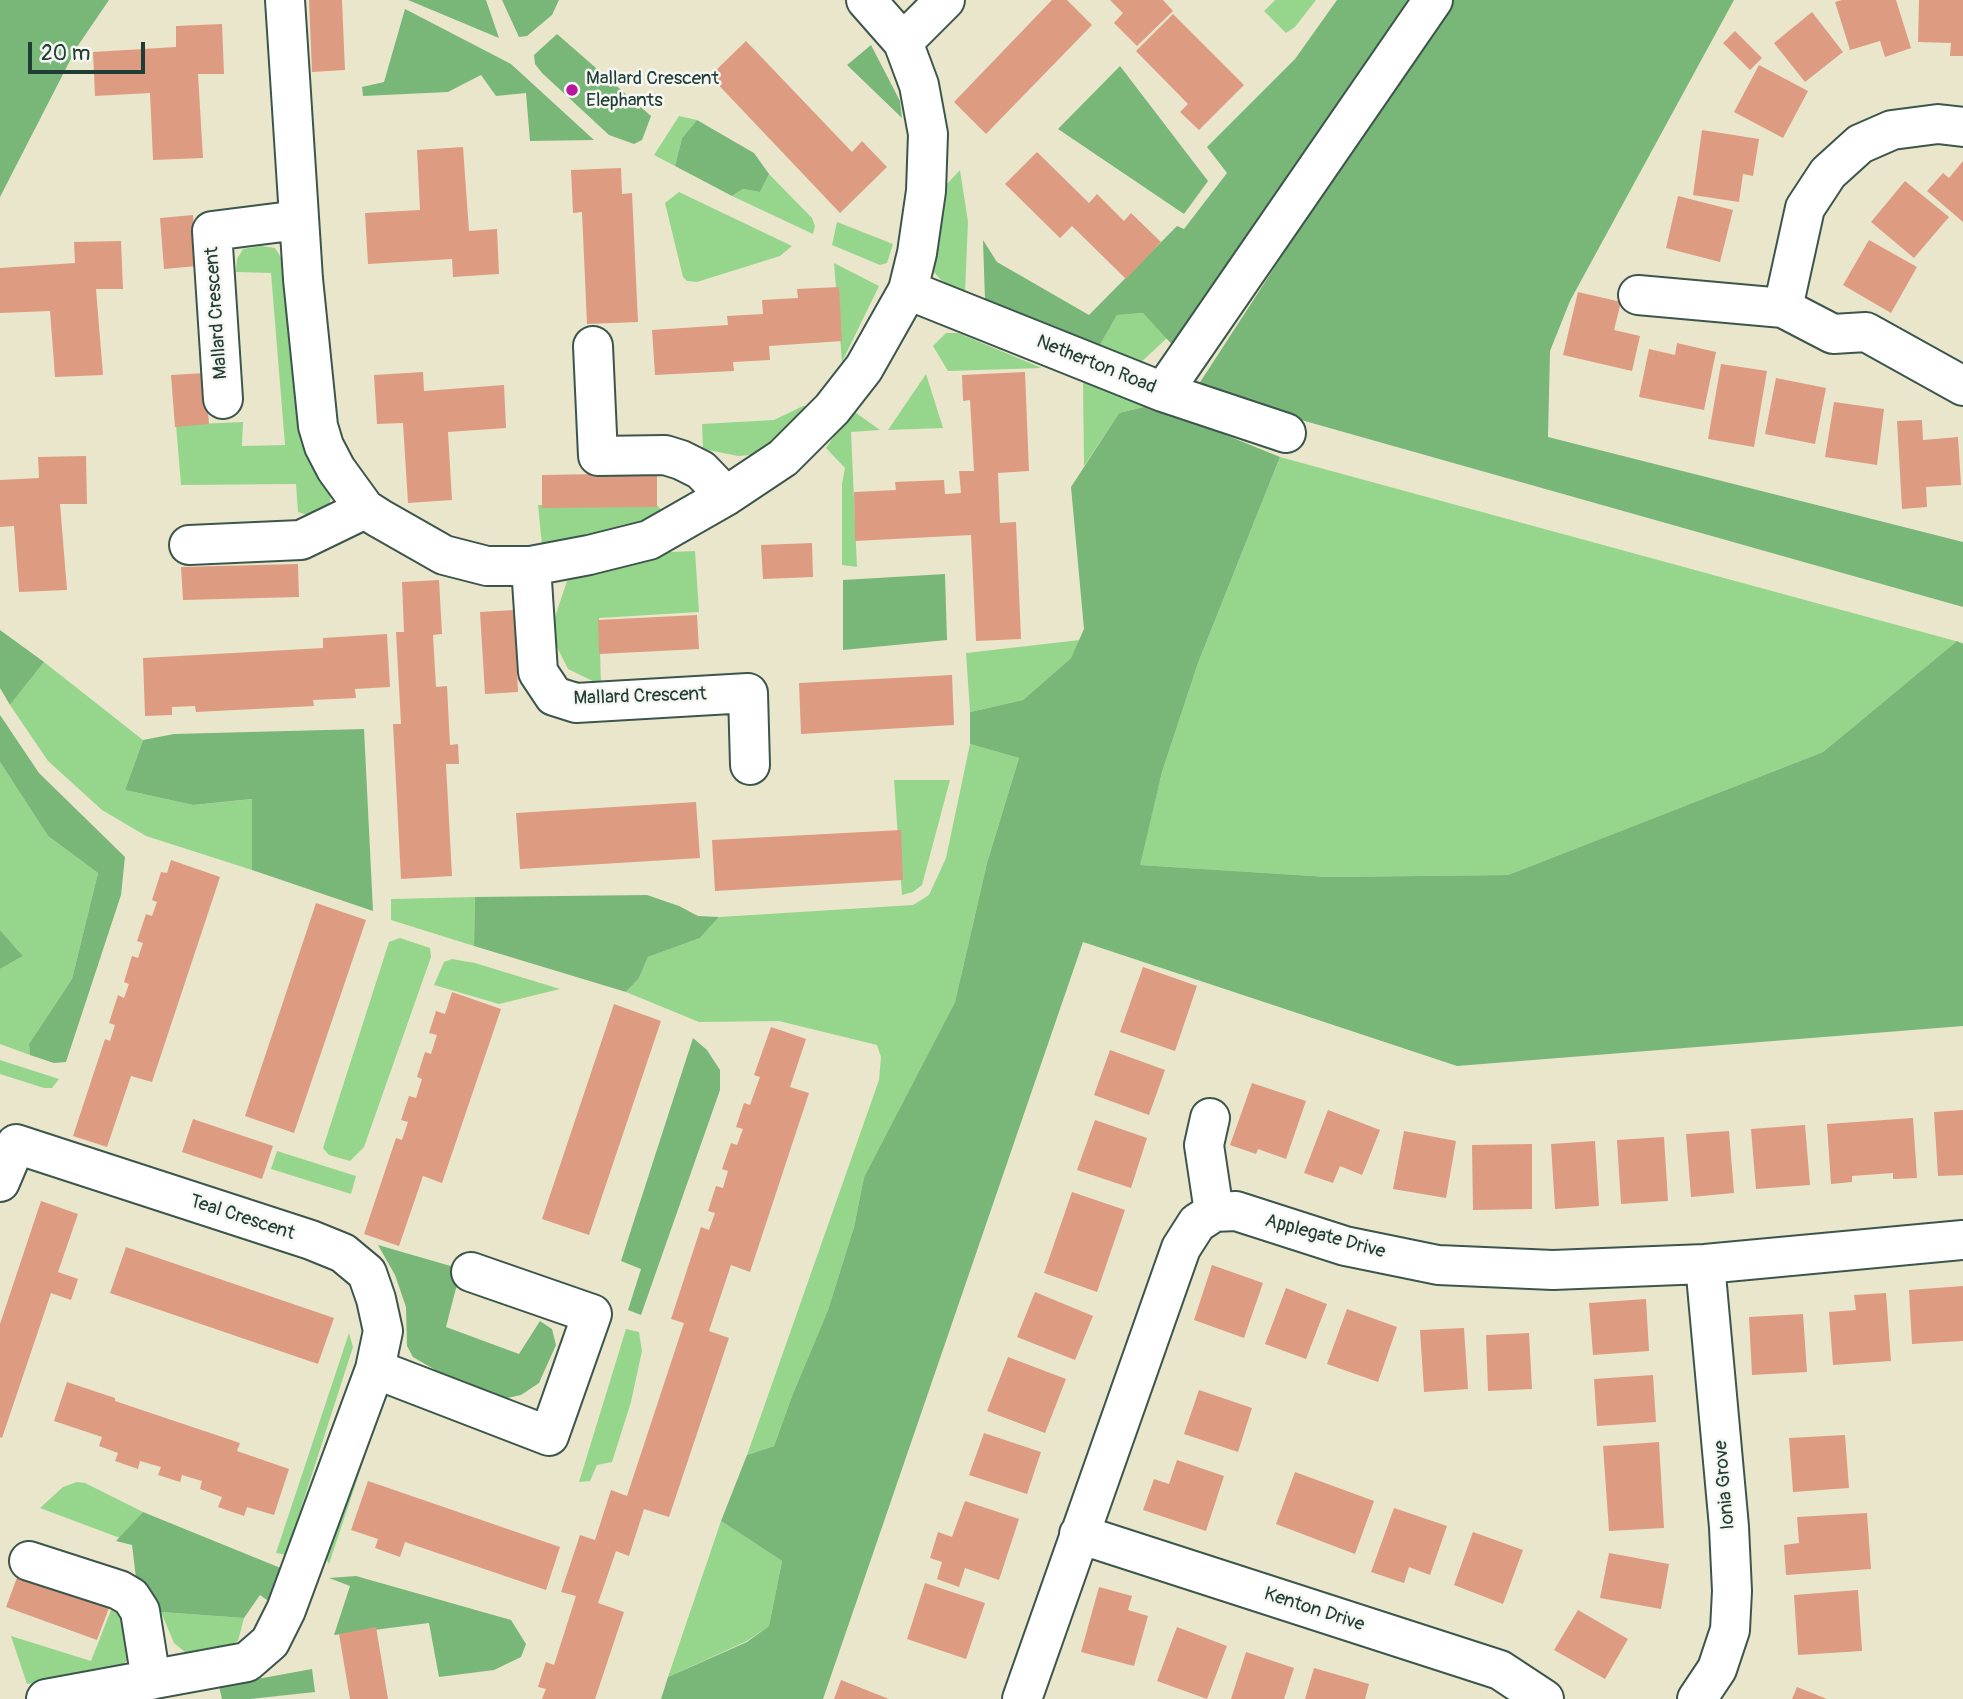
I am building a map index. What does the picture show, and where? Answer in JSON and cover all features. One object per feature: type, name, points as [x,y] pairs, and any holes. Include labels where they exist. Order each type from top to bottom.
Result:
[{"type":"street","points":[[285,0],[299,220],[318,426],[324,446],[336,469],[365,509],[444,555],[487,566],[531,566],[649,540],[726,496],[783,458],[830,412],[864,368],[908,290],[917,253],[926,191],[928,134],[919,85],[904,42],[866,0]]},
{"type":"street","points":[[904,42],[945,0]]},
{"type":"street","points":[[1163,392],[1433,0]]},
{"type":"street","points":[[1783,308],[1805,208],[1828,173],[1860,144],[1892,130],[1938,124],[1963,127]]},
{"type":"street","name":"Mallard Crescent","points":[[223,399],[212,231],[299,220]]},
{"type":"street","name":"Netherton Road","points":[[908,290],[1163,392],[1286,433]]},
{"type":"street","points":[[1638,295],[1783,308],[1833,334],[1866,332],[1963,386]]},
{"type":"street","points":[[593,346],[598,456],[665,455],[681,460],[701,470],[726,496]]},
{"type":"street","points":[[188,545],[301,540],[365,509]]},
{"type":"street","name":"Mallard Crescent","points":[[531,566],[538,672],[554,696],[576,702],[748,693],[750,765]]},
{"type":"street","points":[[1022,1699],[1181,1248],[1197,1223],[1214,1212],[1204,1145],[1210,1118]]},
{"type":"street","name":"Teal Crescent","points":[[0,1182],[8,1142],[311,1240],[343,1254],[367,1273],[383,1331],[375,1369],[286,1610],[270,1642],[247,1662],[46,1699]]},
{"type":"street","name":"Applegate Drive","points":[[1214,1212],[1236,1211],[1345,1246],[1438,1265],[1553,1270],[1705,1264],[1963,1240]]},
{"type":"street","name":"Ionia Grove","points":[[1697,1699],[1717,1670],[1730,1630],[1732,1591],[1729,1527],[1705,1264]]},
{"type":"street","points":[[375,1369],[549,1436],[592,1314],[471,1272]]},
{"type":"street","name":"Kenton Drive","points":[[1079,1534],[1500,1670],[1544,1699]]},
{"type":"street","points":[[29,1561],[119,1590],[131,1597],[140,1611],[151,1680]]},
{"type":"green space","points":[[0,0],[109,0],[77,47],[0,197]]},
{"type":"green space","points":[[408,0],[486,0],[499,38]]},
{"type":"green space","points":[[502,0],[559,0],[552,15],[527,36],[519,37]]},
{"type":"green space","points":[[1275,0],[1316,0],[1295,27],[1286,33],[1264,11]]},
{"type":"green space","points":[[1337,0],[1412,0],[1178,351],[1143,313],[1117,315],[1097,350],[985,300],[983,240],[997,262],[1089,315],[1177,226],[1184,229],[1227,173],[1207,147],[1295,59]]},
{"type":"green space","points":[[1448,0],[1734,0],[1570,301],[1550,351],[1548,437],[1963,542],[1963,607],[1195,390]]},
{"type":"green space","points":[[405,9],[511,64],[594,140],[530,141],[526,93],[496,96],[481,75],[448,92],[363,96],[362,87],[384,82]]},
{"type":"green space","points":[[557,34],[651,116],[642,140],[634,144],[609,135],[542,73],[535,64],[534,55]]},
{"type":"green space","points":[[871,45],[900,101],[902,118],[847,65]]},
{"type":"green space","points":[[1120,66],[1208,181],[1184,214],[1058,129]]},
{"type":"green space","points":[[679,116],[697,120],[682,138],[675,166],[654,155]]},
{"type":"green space","points":[[697,120],[754,153],[769,174],[760,192],[743,189],[732,196],[675,166],[682,138]]},
{"type":"green space","points":[[960,170],[968,222],[965,293],[941,280],[932,270],[945,186]]},
{"type":"green space","points":[[769,174],[812,218],[815,226],[813,234],[732,196],[743,189],[760,192]]},
{"type":"green space","points":[[679,192],[792,246],[780,256],[697,282],[687,281],[683,277],[665,203]]},
{"type":"green space","points":[[837,222],[893,244],[887,263],[880,265],[832,245]]},
{"type":"green space","points":[[261,246],[275,248],[283,261],[299,424],[331,496],[328,511],[314,517],[298,512],[296,484],[181,485],[176,425],[243,422],[242,446],[285,445],[271,273],[236,272],[237,259],[243,249]]},
{"type":"green space","points":[[834,263],[879,286],[842,362]]},
{"type":"green space","points":[[1143,313],[1167,338],[1137,366],[1097,350],[1117,315]]},
{"type":"green space","points":[[946,333],[958,333],[1042,368],[948,371],[933,346]]},
{"type":"green space","points":[[926,374],[943,428],[888,430]]},
{"type":"green space","points":[[1083,378],[1152,405],[1119,413],[1084,466]]},
{"type":"green space","points":[[1152,405],[1280,457],[1198,663],[1162,772],[1140,865],[1328,877],[1508,875],[1823,752],[1957,641],[1963,644],[1963,1026],[1457,1066],[1083,942],[823,1699],[661,1699],[668,1677],[747,1642],[769,1626],[782,1561],[721,1521],[747,1455],[774,1446],[828,1310],[854,1227],[864,1177],[955,1002],[987,863],[1019,758],[970,744],[970,712],[1023,700],[1071,658],[1084,629],[1071,487],[1119,413]]},
{"type":"green space","points":[[803,406],[809,406],[762,454],[738,456],[703,449],[702,424],[774,420]]},
{"type":"green space","points":[[852,410],[880,430],[851,432],[857,567],[842,565],[842,484],[845,468],[826,448]]},
{"type":"green space","points":[[1280,457],[1957,641],[1823,752],[1508,875],[1328,877],[1139,865],[1162,772],[1198,663]]},
{"type":"green space","points":[[656,504],[665,514],[593,535],[542,545],[538,505]]},
{"type":"green space","points":[[695,551],[699,612],[599,618],[601,685],[568,669],[553,639],[555,617],[567,581],[670,552]]},
{"type":"green space","points":[[945,574],[947,640],[843,650],[843,580]]},
{"type":"green space","points":[[0,630],[44,662],[10,705],[0,688]]},
{"type":"green space","points":[[1080,640],[1071,658],[1023,700],[970,712],[966,653]]},
{"type":"green space","points":[[44,662],[143,740],[125,790],[193,805],[253,799],[252,870],[146,836],[102,810],[48,761],[10,705]]},
{"type":"green space","points":[[0,715],[39,773],[125,857],[121,895],[66,1062],[54,1063],[30,1055],[29,1044],[72,979],[98,873],[48,836],[0,762]]},
{"type":"green space","points":[[364,729],[373,911],[252,870],[252,799],[193,805],[125,790],[143,740],[174,734]]},
{"type":"green space","points":[[970,744],[1019,758],[987,863],[955,1002],[864,1177],[854,1227],[828,1310],[774,1446],[747,1455],[879,1080],[881,1057],[877,1045],[779,1021],[699,1022],[626,992],[639,978],[648,957],[700,938],[719,917],[913,905],[929,895],[946,858]]},
{"type":"green space","points":[[0,762],[48,836],[98,873],[72,979],[29,1044],[30,1055],[0,1044],[0,969],[23,956],[0,930]]},
{"type":"green space","points":[[894,780],[950,780],[922,885],[913,892],[902,895]]},
{"type":"green space","points":[[647,895],[698,916],[719,917],[700,938],[648,957],[639,978],[626,992],[474,946],[475,897]]},
{"type":"green space","points":[[475,897],[474,946],[391,920],[391,899]]},
{"type":"green space","points":[[0,930],[23,956],[0,969]]},
{"type":"green space","points":[[400,938],[430,948],[431,957],[364,1147],[350,1161],[329,1155],[323,1148],[389,942]]},
{"type":"green space","points":[[452,959],[475,963],[560,989],[499,1004],[434,985],[444,962]]},
{"type":"green space","points":[[693,1038],[707,1050],[720,1070],[720,1090],[641,1315],[628,1310],[641,1269],[621,1261]]},
{"type":"green space","points":[[0,1060],[59,1079],[52,1088],[44,1088],[0,1074]]},
{"type":"green space","points":[[277,1151],[356,1176],[351,1194],[271,1169]]},
{"type":"green space","points":[[378,1245],[461,1269],[446,1327],[519,1354],[540,1321],[552,1329],[556,1345],[539,1383],[521,1395],[503,1399],[437,1371],[413,1357],[407,1346],[406,1307],[395,1275]]},
{"type":"green space","points":[[626,1329],[639,1332],[642,1351],[631,1402],[612,1462],[597,1465],[590,1481],[579,1482]]},
{"type":"green space","points":[[349,1333],[353,1347],[286,1555],[276,1553]]},
{"type":"green space","points":[[384,1399],[329,1564],[324,1554]]},
{"type":"green space","points":[[77,1482],[85,1483],[143,1512],[120,1538],[40,1508],[63,1487]]},
{"type":"green space","points":[[143,1512],[283,1569],[271,1603],[260,1595],[244,1618],[161,1612],[136,1578],[132,1545],[116,1541]]},
{"type":"green space","points":[[721,1521],[782,1561],[769,1626],[747,1641],[668,1677]]},
{"type":"green space","points":[[356,1576],[511,1620],[526,1644],[521,1657],[494,1670],[439,1677],[429,1623],[334,1635],[350,1586],[329,1578]]},
{"type":"green space","points":[[111,1610],[128,1620],[135,1652],[123,1665],[27,1684],[11,1636],[91,1661]]},
{"type":"green space","points":[[161,1612],[244,1618],[238,1641],[210,1653],[185,1652],[174,1643]]},
{"type":"green space","points":[[312,1669],[315,1692],[250,1699],[222,1699],[219,1686]]},
{"type":"building","points":[[309,0],[342,0],[345,70],[312,72]]},
{"type":"building","points":[[1052,0],[1067,0],[1092,25],[986,134],[954,102]]},
{"type":"building","points":[[1110,0],[1163,0],[1173,11],[1137,46],[1114,23],[1123,13]]},
{"type":"building","points":[[1896,0],[1911,48],[1885,57],[1880,41],[1850,50],[1835,2]]},
{"type":"building","points":[[1919,0],[1963,0],[1963,56],[1950,56],[1951,43],[1918,42]]},
{"type":"building","points":[[1812,12],[1843,52],[1805,82],[1774,43]]},
{"type":"building","points":[[1173,14],[1244,85],[1199,130],[1180,112],[1188,104],[1136,51]]},
{"type":"building","points":[[222,24],[224,74],[198,74],[203,158],[153,160],[150,93],[95,96],[93,52],[176,47],[176,26]]},
{"type":"building","points":[[1735,31],[1762,58],[1750,70],[1723,43]]},
{"type":"building","points":[[746,41],[852,152],[862,141],[887,167],[840,213],[710,76]]},
{"type":"building","points":[[1759,65],[1808,91],[1783,138],[1734,112]]},
{"type":"building","points":[[1702,130],[1759,139],[1753,176],[1743,174],[1739,202],[1693,195]]},
{"type":"building","points":[[463,147],[469,231],[497,229],[499,274],[453,277],[452,259],[368,264],[365,213],[420,210],[417,150]]},
{"type":"building","points":[[1037,152],[1089,203],[1097,194],[1124,221],[1131,213],[1161,242],[1126,279],[1072,226],[1060,238],[1005,184]]},
{"type":"building","points":[[1963,161],[1963,222],[1927,191],[1943,173],[1949,178]]},
{"type":"building","points":[[621,168],[622,194],[632,193],[638,322],[587,324],[582,212],[573,213],[571,170]]},
{"type":"building","points":[[1905,181],[1949,217],[1914,258],[1871,222]]},
{"type":"building","points":[[1678,196],[1733,210],[1720,262],[1666,248]]},
{"type":"building","points":[[193,215],[197,266],[164,269],[160,218]]},
{"type":"building","points":[[1869,240],[1917,267],[1891,313],[1843,285]]},
{"type":"building","points":[[121,241],[123,289],[96,289],[103,375],[55,377],[50,311],[0,313],[0,268],[75,263],[74,242]]},
{"type":"building","points":[[839,287],[842,341],[769,346],[770,360],[733,362],[734,371],[655,375],[652,330],[728,325],[727,316],[763,314],[762,300],[798,298],[797,289]]},
{"type":"building","points":[[1578,292],[1621,302],[1614,330],[1640,336],[1632,371],[1563,355]]},
{"type":"building","points":[[1677,343],[1716,352],[1704,410],[1639,397],[1649,349],[1675,355]]},
{"type":"building","points":[[1721,364],[1767,371],[1754,447],[1708,439]]},
{"type":"building","points":[[423,372],[424,391],[504,385],[506,428],[448,432],[452,500],[408,503],[403,423],[377,424],[374,375]]},
{"type":"building","points":[[1025,372],[1029,471],[998,473],[1000,523],[1016,522],[1021,639],[976,641],[971,535],[855,541],[854,492],[896,490],[895,482],[944,480],[945,494],[961,493],[959,471],[974,471],[970,400],[963,401],[962,375]]},
{"type":"building","points":[[205,373],[209,424],[175,427],[171,375]]},
{"type":"building","points":[[1776,378],[1826,388],[1815,444],[1765,434]]},
{"type":"building","points":[[1834,402],[1884,409],[1877,465],[1825,457]]},
{"type":"building","points":[[1922,420],[1923,440],[1958,437],[1961,485],[1926,487],[1927,507],[1902,509],[1897,421]]},
{"type":"building","points":[[86,456],[87,504],[60,504],[67,590],[19,592],[14,526],[0,527],[0,480],[39,478],[38,457]]},
{"type":"building","points":[[657,473],[657,507],[542,508],[542,475]]},
{"type":"building","points":[[812,543],[813,577],[763,579],[761,545]]},
{"type":"building","points":[[298,564],[299,597],[183,600],[181,567]]},
{"type":"building","points":[[439,580],[442,634],[433,635],[436,687],[447,686],[450,745],[458,744],[459,764],[446,764],[452,876],[401,879],[393,724],[401,724],[396,632],[404,632],[402,582]]},
{"type":"building","points":[[514,610],[518,692],[485,694],[480,612]]},
{"type":"building","points":[[697,615],[699,649],[599,654],[598,620]]},
{"type":"building","points":[[387,634],[390,687],[355,689],[356,698],[313,700],[314,706],[196,712],[195,706],[172,707],[172,715],[145,716],[143,658],[323,648],[323,638]]},
{"type":"building","points":[[952,675],[954,725],[801,734],[799,683]]},
{"type":"building","points":[[696,802],[700,858],[520,869],[516,813]]},
{"type":"building","points":[[901,830],[903,880],[715,891],[712,840]]},
{"type":"building","points":[[171,860],[220,877],[152,1082],[131,1076],[107,1147],[73,1136],[105,1039],[110,1041],[115,1025],[109,1023],[118,995],[124,998],[129,984],[124,982],[132,956],[138,958],[143,943],[137,941],[146,914],[152,916],[157,902],[152,900],[161,872],[167,873]]},
{"type":"building","points":[[316,903],[366,920],[294,1133],[245,1116]]},
{"type":"building","points":[[1143,967],[1197,986],[1175,1051],[1120,1032]]},
{"type":"building","points":[[452,992],[501,1009],[442,1183],[423,1176],[399,1246],[364,1234],[396,1138],[402,1140],[408,1122],[401,1120],[409,1096],[416,1098],[422,1079],[417,1077],[425,1052],[431,1054],[437,1035],[429,1033],[436,1011],[445,1014]]},
{"type":"building","points":[[614,1004],[661,1021],[589,1235],[542,1219]]},
{"type":"building","points":[[771,1027],[806,1039],[790,1087],[809,1093],[750,1272],[731,1265],[709,1331],[729,1338],[669,1517],[644,1509],[629,1556],[616,1551],[598,1603],[624,1612],[595,1699],[542,1699],[546,1689],[538,1687],[542,1674],[546,1662],[554,1665],[576,1596],[561,1592],[580,1535],[595,1540],[611,1490],[627,1496],[684,1323],[671,1319],[701,1227],[709,1230],[715,1213],[708,1211],[716,1186],[723,1188],[728,1171],[722,1169],[731,1143],[737,1145],[743,1129],[736,1127],[744,1103],[750,1105],[760,1077],[754,1075]]},
{"type":"building","points":[[1110,1050],[1165,1070],[1149,1115],[1094,1095]]},
{"type":"building","points":[[1252,1083],[1306,1101],[1286,1159],[1258,1149],[1256,1154],[1230,1145]]},
{"type":"building","points":[[1328,1110],[1380,1130],[1362,1175],[1340,1166],[1333,1183],[1304,1173]]},
{"type":"building","points":[[1963,1110],[1963,1175],[1938,1176],[1934,1112]]},
{"type":"building","points":[[1913,1118],[1917,1178],[1893,1179],[1893,1173],[1852,1176],[1852,1182],[1831,1184],[1827,1124]]},
{"type":"building","points":[[193,1119],[273,1146],[262,1179],[182,1152]]},
{"type":"building","points":[[1095,1120],[1147,1138],[1131,1188],[1077,1170]]},
{"type":"building","points":[[1805,1125],[1810,1185],[1756,1189],[1751,1129]]},
{"type":"building","points":[[1404,1131],[1456,1141],[1446,1198],[1393,1189]]},
{"type":"building","points":[[1729,1131],[1734,1193],[1691,1197],[1686,1134]]},
{"type":"building","points":[[1664,1137],[1668,1201],[1621,1204],[1617,1140]]},
{"type":"building","points":[[1595,1141],[1599,1206],[1555,1209],[1551,1144]]},
{"type":"building","points":[[1532,1144],[1532,1209],[1473,1210],[1472,1145]]},
{"type":"building","points":[[1072,1192],[1125,1210],[1097,1292],[1044,1273]]},
{"type":"building","points":[[41,1201],[78,1214],[58,1272],[78,1279],[71,1300],[51,1293],[2,1438],[0,1324]]},
{"type":"building","points":[[126,1247],[334,1318],[318,1364],[110,1293]]},
{"type":"building","points":[[1212,1265],[1263,1283],[1244,1338],[1194,1320]]},
{"type":"building","points":[[1963,1286],[1963,1341],[1912,1344],[1909,1290]]},
{"type":"building","points":[[1286,1288],[1327,1304],[1306,1359],[1265,1344]]},
{"type":"building","points":[[1035,1292],[1093,1316],[1075,1360],[1017,1337]]},
{"type":"building","points":[[1886,1293],[1891,1361],[1833,1365],[1829,1312],[1856,1310],[1854,1295]]},
{"type":"building","points":[[1646,1299],[1649,1351],[1593,1355],[1589,1303]]},
{"type":"building","points":[[1347,1309],[1397,1327],[1378,1382],[1327,1364]]},
{"type":"building","points":[[1803,1314],[1807,1372],[1752,1375],[1749,1317]]},
{"type":"building","points":[[1464,1328],[1468,1389],[1424,1392],[1420,1330]]},
{"type":"building","points":[[1529,1333],[1532,1389],[1488,1391],[1486,1335]]},
{"type":"building","points":[[1008,1357],[1066,1379],[1045,1433],[987,1411]]},
{"type":"building","points":[[1653,1375],[1656,1422],[1597,1426],[1594,1379]]},
{"type":"building","points":[[67,1382],[240,1443],[237,1451],[289,1469],[274,1515],[247,1507],[244,1516],[218,1507],[222,1497],[200,1489],[202,1481],[182,1475],[180,1482],[158,1475],[161,1467],[140,1461],[138,1469],[115,1461],[118,1453],[99,1446],[102,1437],[54,1421]]},
{"type":"building","points":[[1199,1390],[1252,1408],[1238,1452],[1184,1434]]},
{"type":"building","points":[[984,1433],[1041,1452],[1027,1494],[969,1475]]},
{"type":"building","points":[[1845,1435],[1849,1488],[1793,1492],[1789,1438]]},
{"type":"building","points":[[1659,1442],[1664,1528],[1609,1531],[1603,1446]]},
{"type":"building","points":[[1177,1460],[1224,1476],[1206,1531],[1143,1510],[1154,1479],[1169,1484]]},
{"type":"building","points":[[1295,1472],[1374,1501],[1355,1554],[1276,1524]]},
{"type":"building","points":[[368,1481],[560,1547],[546,1590],[405,1542],[400,1557],[375,1548],[378,1539],[351,1530]]},
{"type":"building","points":[[965,1501],[1019,1519],[999,1580],[965,1568],[959,1587],[937,1579],[942,1562],[930,1558],[938,1532],[952,1537]]},
{"type":"building","points":[[1394,1508],[1447,1526],[1430,1575],[1409,1567],[1404,1583],[1371,1572]]},
{"type":"building","points":[[1867,1513],[1871,1569],[1786,1575],[1784,1545],[1799,1543],[1797,1517]]},
{"type":"building","points":[[1473,1532],[1523,1550],[1503,1604],[1454,1585]]},
{"type":"building","points":[[1609,1553],[1669,1564],[1661,1609],[1600,1598]]},
{"type":"building","points":[[18,1575],[109,1608],[97,1640],[6,1607]]},
{"type":"building","points":[[925,1583],[985,1603],[966,1659],[907,1639]]},
{"type":"building","points":[[1099,1587],[1132,1596],[1128,1610],[1148,1616],[1134,1666],[1081,1652]]},
{"type":"building","points":[[1858,1590],[1862,1651],[1798,1655],[1794,1595]]},
{"type":"building","points":[[1578,1610],[1628,1639],[1605,1679],[1554,1650]]},
{"type":"building","points":[[376,1627],[388,1699],[350,1699],[339,1634]]},
{"type":"building","points":[[1177,1627],[1227,1646],[1207,1699],[1157,1681]]},
{"type":"building","points":[[1246,1652],[1294,1668],[1284,1699],[1231,1699]]},
{"type":"building","points":[[1314,1668],[1369,1684],[1365,1699],[1305,1699]]},
{"type":"building","points":[[841,1680],[889,1699],[834,1699]]},
{"type":"building","points":[[1797,1687],[1827,1699],[1792,1699]]},
{"type":"place","name":"Mallard Crescent Elephants","points":[[572,90]]}]
